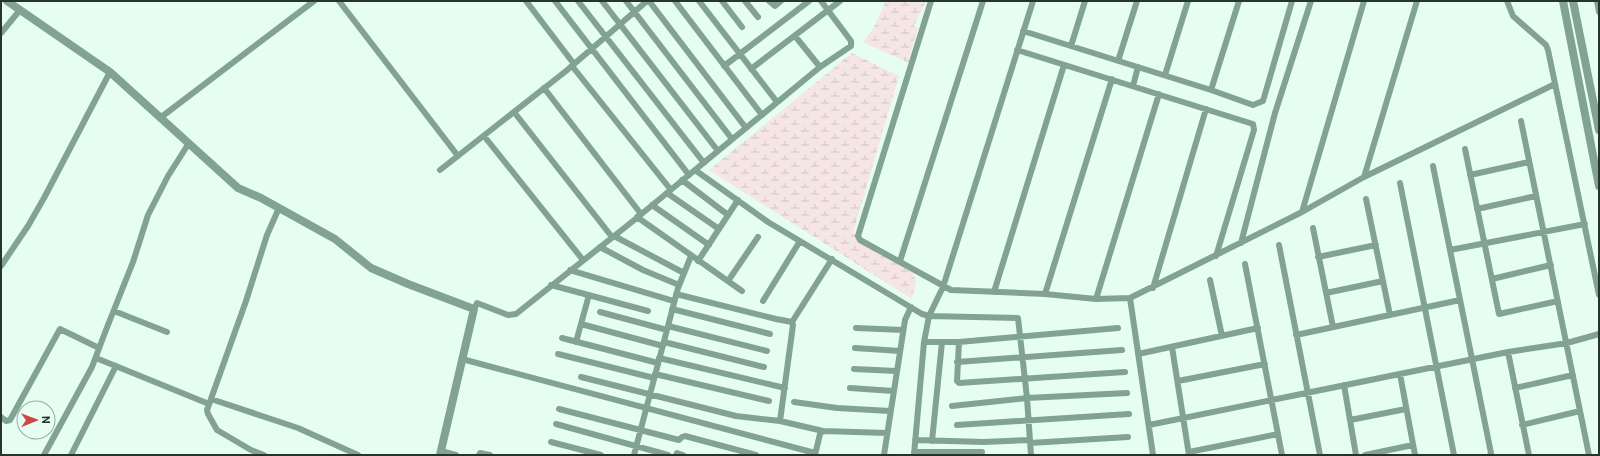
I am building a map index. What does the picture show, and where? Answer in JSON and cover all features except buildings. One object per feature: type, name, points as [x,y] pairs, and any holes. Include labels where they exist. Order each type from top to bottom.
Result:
[{"type":"street","points":[[7,1],[110,72],[238,188],[261,198],[335,239],[371,268],[474,309]]},
{"type":"street","points":[[160,118],[314,1]]},
{"type":"street","points":[[339,1],[458,156]]},
{"type":"street","points":[[526,1],[669,192],[719,229]]},
{"type":"street","points":[[555,1],[689,175]]},
{"type":"street","points":[[578,1],[704,162]]},
{"type":"street","points":[[602,1],[718,151]]},
{"type":"street","points":[[626,1],[732,139]]},
{"type":"street","points":[[440,170],[573,65],[648,1],[746,128]]},
{"type":"street","points":[[675,1],[762,115]]},
{"type":"street","points":[[699,1],[777,102]]},
{"type":"street","points":[[722,1],[742,27]]},
{"type":"street","points":[[745,1],[758,17]]},
{"type":"street","points":[[769,1],[774,6],[781,1]]},
{"type":"street","points":[[724,66],[809,1]]},
{"type":"street","points":[[456,455],[440,453],[474,309],[477,303],[508,315],[513,315],[669,192],[820,67],[851,46],[851,41],[820,1]]},
{"type":"street","points":[[751,69],[840,1]]},
{"type":"street","points":[[931,1],[858,234],[860,240],[943,287],[951,290],[1045,294],[1096,299],[1130,298],[1153,288],[1302,212],[1364,177],[1555,84]]},
{"type":"street","points":[[900,262],[983,1]]},
{"type":"street","points":[[982,452],[914,454],[924,342],[929,316],[943,287],[1033,1]]},
{"type":"street","points":[[1071,46],[1085,1]]},
{"type":"street","points":[[1118,61],[1137,1]]},
{"type":"street","points":[[1165,75],[1188,1]]},
{"type":"street","points":[[1211,90],[1240,1]]},
{"type":"street","points":[[1023,32],[1165,75],[1253,105],[1263,102],[1292,1]]},
{"type":"street","points":[[1241,243],[1275,113],[1312,1]]},
{"type":"street","points":[[1302,212],[1364,1]]},
{"type":"street","points":[[1364,177],[1418,1]]},
{"type":"street","points":[[1507,1],[1513,16],[1546,45],[1548,50],[1599,295]]},
{"type":"street","points":[[1563,1],[1599,186]]},
{"type":"street","points":[[1573,1],[1599,130]]},
{"type":"street","points":[[1597,1],[1599,12]]},
{"type":"street","points":[[1,33],[20,10]]},
{"type":"street","points":[[795,36],[820,67]]},
{"type":"street","points":[[1017,50],[1206,109],[1252,124],[1254,126],[1216,256]]},
{"type":"street","points":[[994,292],[1064,65]]},
{"type":"street","points":[[1133,86],[1138,67]]},
{"type":"street","points":[[1,266],[28,226],[41,203],[110,72]]},
{"type":"street","points":[[1045,294],[1112,79]]},
{"type":"street","points":[[544,88],[639,216],[691,256],[742,291]]},
{"type":"street","points":[[1096,299],[1159,94]]},
{"type":"street","points":[[1153,288],[1206,109]]},
{"type":"street","points":[[514,112],[613,237],[684,273]]},
{"type":"street","points":[[1521,121],[1589,455]]},
{"type":"street","points":[[484,136],[583,260]]},
{"type":"street","points":[[44,455],[88,377],[133,262],[151,210],[168,176],[189,143]]},
{"type":"street","points":[[1465,149],[1499,314],[1558,301]]},
{"type":"street","points":[[1470,175],[1529,162]]},
{"type":"street","points":[[1433,166],[1491,453],[1490,455]]},
{"type":"street","points":[[695,170],[768,222],[922,314],[929,316],[1018,318],[1027,398],[1031,455]]},
{"type":"street","points":[[682,180],[728,215]]},
{"type":"street","points":[[1400,183],[1454,455]]},
{"type":"street","points":[[1477,209],[1536,196]]},
{"type":"street","points":[[1366,199],[1390,315]]},
{"type":"street","points":[[698,261],[738,200]]},
{"type":"street","points":[[652,205],[708,245]]},
{"type":"street","points":[[264,455],[251,450],[215,428],[213,421],[208,414],[210,402],[246,301],[267,235],[279,208]]},
{"type":"street","points":[[1450,250],[1585,224]]},
{"type":"street","points":[[1312,228],[1333,327]]},
{"type":"street","points":[[728,281],[758,237]]},
{"type":"street","points":[[763,301],[800,241]]},
{"type":"street","points":[[1279,245],[1320,455]]},
{"type":"street","points":[[1318,257],[1376,245]]},
{"type":"street","points":[[600,247],[643,270],[679,285]]},
{"type":"street","points":[[634,455],[676,294],[691,256]]},
{"type":"street","points":[[780,421],[793,325],[792,322],[832,259]]},
{"type":"street","points":[[1245,264],[1282,455]]},
{"type":"street","points":[[1492,279],[1550,265]]},
{"type":"street","points":[[570,270],[674,301]]},
{"type":"street","points":[[1210,280],[1222,336]]},
{"type":"street","points":[[1326,292],[1383,281]]},
{"type":"street","points":[[551,285],[648,312]]},
{"type":"street","points":[[676,294],[792,322]]},
{"type":"street","points":[[576,342],[588,295]]},
{"type":"street","points":[[1130,298],[1153,455]]},
{"type":"street","points":[[1296,335],[1460,300]]},
{"type":"street","points":[[884,455],[903,330],[905,320],[911,307]]},
{"type":"street","points":[[672,309],[770,334]]},
{"type":"street","points":[[114,311],[167,332]]},
{"type":"street","points":[[600,312],[767,351]]},
{"type":"street","points":[[581,324],[764,367]]},
{"type":"street","points":[[856,328],[903,330]]},
{"type":"street","points":[[924,342],[959,342],[1118,328]]},
{"type":"street","points":[[1138,354],[1258,328]]},
{"type":"street","points":[[1,417],[6,421],[10,420],[60,329],[99,348]]},
{"type":"street","points":[[1149,424],[1508,352],[1567,343],[1599,334]]},
{"type":"street","points":[[562,338],[785,388]]},
{"type":"street","points":[[932,441],[942,342]]},
{"type":"street","points":[[959,342],[957,362],[958,383],[1125,372]]},
{"type":"street","points":[[1172,347],[1189,454],[1278,434]]},
{"type":"street","points":[[855,348],[900,351]]},
{"type":"street","points":[[957,362],[1122,350]]},
{"type":"street","points":[[1508,352],[1529,455]]},
{"type":"street","points":[[558,354],[769,401]]},
{"type":"street","points":[[96,358],[210,402],[298,428],[358,455]]},
{"type":"street","points":[[462,359],[815,454],[820,434],[823,431]]},
{"type":"street","points":[[1178,381],[1264,364]]},
{"type":"street","points":[[71,455],[116,366]]},
{"type":"street","points":[[854,369],[896,371]]},
{"type":"street","points":[[1400,374],[1414,455]]},
{"type":"street","points":[[1515,388],[1573,376]]},
{"type":"street","points":[[581,377],[736,416],[780,421],[823,431],[887,433]]},
{"type":"street","points":[[1344,385],[1356,455]]},
{"type":"street","points":[[850,388],[893,391]]},
{"type":"street","points":[[952,406],[1027,398],[1127,393]]},
{"type":"street","points":[[794,402],[837,408],[890,411]]},
{"type":"street","points":[[559,409],[679,440],[684,436],[756,455]]},
{"type":"street","points":[[1350,420],[1406,409]]},
{"type":"street","points":[[1522,424],[1580,411]]},
{"type":"street","points":[[957,425],[1129,414]]},
{"type":"street","points":[[556,424],[668,455]]},
{"type":"street","points":[[915,440],[1030,442],[1128,437]]},
{"type":"street","points":[[551,442],[601,455]]},
{"type":"street","points":[[1365,455],[1413,445]]},
{"type":"street","points":[[479,455],[480,453],[490,455]]},
{"type":"street","points":[[676,455],[683,455]]},
{"type":"green space","points":[[886,1],[926,1],[914,26],[918,28],[911,50],[909,63],[863,42],[873,29]]},
{"type":"green space","points":[[852,53],[899,76],[853,233],[913,273],[916,281],[912,299],[709,170]]}]
